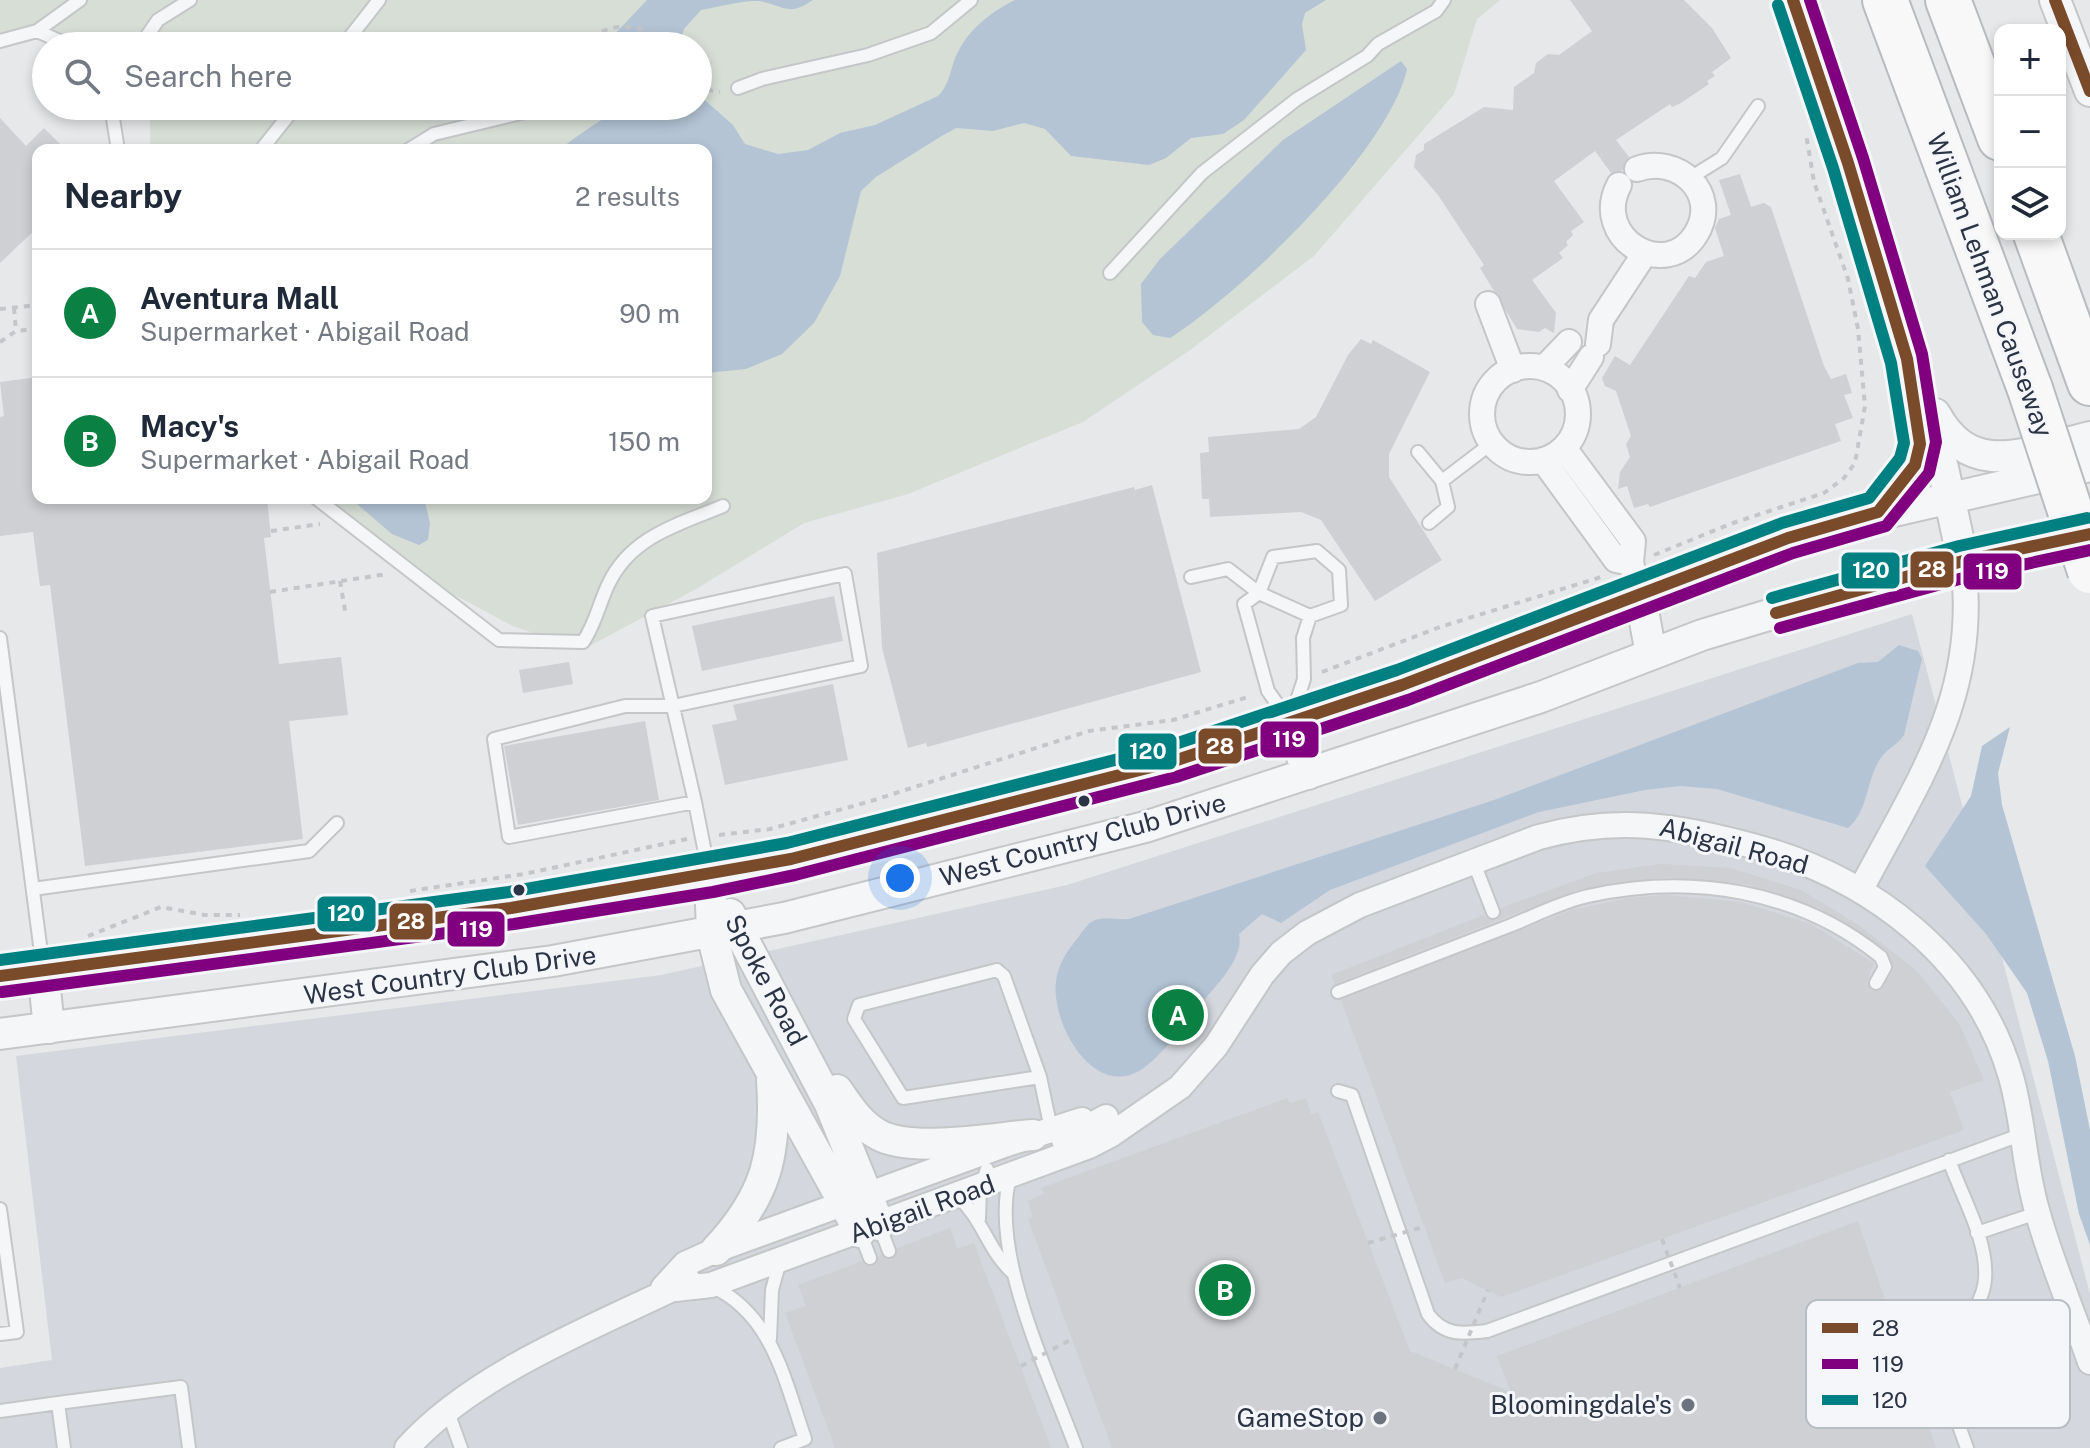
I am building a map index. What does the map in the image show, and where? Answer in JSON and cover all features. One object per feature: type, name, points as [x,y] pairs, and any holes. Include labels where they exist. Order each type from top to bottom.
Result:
[{"type":"highway","points":[[1948,0],[1994,122]]},
{"type":"highway","points":[[1974,0],[1994,53]]},
{"type":"highway","name":"William Lehman Causeway","points":[[1887,8],[2030,389],[2090,571]]},
{"type":"highway","points":[[2038,240],[2089,380]]},
{"type":"highway","points":[[2051,240],[2065,313]]},
{"type":"street","points":[[1793,0],[1848,163],[1952,496],[1963,561],[1968,621],[1954,700],[1934,753],[1861,889]]},
{"type":"street","points":[[2055,0],[2090,91]]},
{"type":"street","points":[[1664,164],[1690,178],[1703,205],[1696,233],[1674,252],[1645,253],[1632,247],[1615,223],[1612,208],[1628,177],[1664,164]]},
{"type":"street","points":[[1570,390],[1645,253]]},
{"type":"street","points":[[1488,304],[1513,370]]},
{"type":"street","points":[[1545,367],[1570,390],[1578,409],[1577,425],[1554,454],[1518,461],[1492,443],[1482,412],[1486,396],[1495,382],[1513,370],[1545,367],[1574,335],[1597,340]]},
{"type":"street","points":[[1907,359],[1949,438],[1970,452],[2001,456],[2090,437]]},
{"type":"street","points":[[1878,512],[1910,474],[1918,458],[1920,444],[1907,359]]},
{"type":"street","points":[[1554,454],[1633,541],[1631,563],[1651,654]]},
{"type":"street","name":"West Country Club Drive","points":[[0,976],[511,908],[710,876],[791,859],[1171,762],[1402,685],[1788,538],[1878,512],[2090,466]]},
{"type":"street","name":"West Country Club Drive","points":[[0,1035],[553,961],[725,931],[1114,836],[1541,697],[1651,654],[1804,604],[1963,561],[2090,534]]},
{"type":"street","points":[[1290,722],[1308,774]]},
{"type":"street","name":"Abigail Road","points":[[665,1292],[711,1285],[780,1261],[867,1224],[975,1184],[1010,1177],[1112,1134],[1160,1102],[1199,1066],[1262,975],[1293,943],[1343,912],[1576,828],[1663,824],[1787,856],[1819,868],[1861,889],[1936,949],[1976,1000],[2006,1061],[2037,1213],[2068,1300]]},
{"type":"street","name":"Spoke Road","points":[[710,876],[725,931],[726,990],[771,1074],[867,1224]]},
{"type":"street","name":"Spoke Road","points":[[725,931],[796,1034],[867,1224]]},
{"type":"street","points":[[43,970],[49,1028]]},
{"type":"street","points":[[796,1034],[852,1112],[868,1128],[888,1140],[921,1144],[1042,1132]]},
{"type":"street","points":[[716,1250],[746,1214],[768,1167],[774,1128],[771,1074]]},
{"type":"street","name":"Abigail Road","points":[[665,1292],[685,1264],[716,1250],[867,1224],[1042,1132],[1160,1102]]},
{"type":"street","name":"Abigail Road","points":[[407,1448],[448,1412],[531,1359],[665,1292],[975,1184],[1072,1138],[1106,1117]]},
{"type":"street","name":"Abigail Road","points":[[2070,1306],[2090,1362]]},
{"type":"lane","points":[[33,32],[80,0]]},
{"type":"lane","points":[[150,32],[158,20],[190,0]]},
{"type":"lane","points":[[354,32],[379,0]]},
{"type":"lane","points":[[738,88],[762,79],[868,55],[931,33],[971,0]]},
{"type":"lane","points":[[1110,273],[1202,173],[1297,99],[1367,56],[1378,44],[1436,11],[1444,0]]},
{"type":"lane","points":[[0,41],[32,32]]},
{"type":"lane","points":[[1690,178],[1722,158],[1758,106]]},
{"type":"lane","points":[[113,120],[117,144]]},
{"type":"lane","points":[[266,144],[285,120]]},
{"type":"lane","points":[[418,144],[434,134],[492,120]]},
{"type":"lane","points":[[1442,481],[1492,443]]},
{"type":"lane","points":[[1418,452],[1442,481],[1448,507],[1429,523]]},
{"type":"lane","points":[[324,504],[499,640],[583,642],[621,559],[636,546],[676,525],[723,506]]},
{"type":"lane","points":[[1191,577],[1228,569],[1259,593],[1310,616],[1341,605],[1339,570],[1317,551],[1273,557],[1259,593],[1244,604],[1268,691],[1290,722]]},
{"type":"lane","points":[[695,802],[509,837],[494,739],[625,706],[673,706],[861,666],[845,574],[652,616],[673,706],[695,802],[710,876]]},
{"type":"lane","points":[[1290,722],[1304,679],[1303,638],[1310,616]]},
{"type":"lane","points":[[0,638],[43,970]]},
{"type":"lane","points":[[33,889],[309,851],[337,823]]},
{"type":"lane","points":[[1474,863],[1493,912]]},
{"type":"lane","points":[[1338,992],[1586,896],[1644,887],[1710,887],[1768,897],[1823,918],[1881,957],[1885,967],[1876,983]]},
{"type":"lane","points":[[1040,1077],[903,1098],[854,1019],[854,1011],[859,1005],[997,970],[1004,976],[1040,1077],[1042,1132]]},
{"type":"lane","points":[[1338,1091],[1352,1095],[1428,1314],[1438,1328],[1460,1335],[1487,1331],[2020,1135]]},
{"type":"lane","points":[[1949,1160],[1977,1233],[1985,1269],[1983,1292],[1978,1300]]},
{"type":"lane","points":[[1010,1177],[1004,1200],[1013,1273],[1076,1448]]},
{"type":"lane","points":[[975,1184],[979,1219],[998,1260],[1013,1273]]},
{"type":"lane","points":[[975,1184],[979,1219]]},
{"type":"lane","points":[[0,1209],[17,1332],[0,1334]]},
{"type":"lane","points":[[1977,1233],[2037,1213]]},
{"type":"lane","points":[[770,1339],[772,1290],[780,1261]]},
{"type":"lane","points":[[711,1285],[740,1302],[770,1339],[807,1443],[781,1448]]},
{"type":"lane","points":[[0,1411],[181,1387],[189,1448]]},
{"type":"lane","points":[[58,1403],[64,1448]]},
{"type":"lane","points":[[448,1412],[461,1448]]},
{"type":"lane","points":[[1960,1428],[1967,1448]]},
{"type":"path","points":[[597,32],[617,25],[643,32]]},
{"type":"path","points":[[712,90],[738,88]]},
{"type":"path","points":[[1673,547],[1824,493],[1844,478],[1855,463],[1863,432],[1866,381],[1848,279],[1814,182],[1805,124]]},
{"type":"path","points":[[0,309],[32,306]]},
{"type":"path","points":[[14,308],[16,331]]},
{"type":"path","points":[[0,342],[16,331],[32,330]]},
{"type":"path","points":[[271,531],[345,521]]},
{"type":"path","points":[[270,592],[409,570]]},
{"type":"path","points":[[1320,673],[1440,627],[1600,577]]},
{"type":"path","points":[[340,581],[346,616]]},
{"type":"path","points":[[724,835],[770,829],[868,802],[1089,731],[1173,720],[1255,695]]},
{"type":"path","points":[[410,891],[524,874],[684,840]]},
{"type":"path","points":[[327,904],[358,899]]},
{"type":"path","points":[[86,937],[161,907],[205,915],[249,915]]},
{"type":"path","points":[[1368,1243],[1423,1227]]},
{"type":"path","points":[[1662,1239],[1680,1288]]},
{"type":"path","points":[[1455,1369],[1488,1290]]},
{"type":"path","points":[[1021,1366],[1072,1339]]},
{"type":"shaded area","points":[[0,0],[1500,0],[1477,19],[1454,94],[1314,256],[1190,350],[1083,422],[908,494],[804,523],[696,589],[582,650],[513,626],[453,594],[334,504],[712,504],[712,144],[150,144],[150,120],[712,120],[712,32],[32,32],[32,37],[0,37]]},
{"type":"shaded area","points":[[1912,614],[2090,1294],[2090,1448],[0,1448],[0,1368],[52,1360],[16,1056],[661,975],[1067,885]]},
{"type":"water","points":[[647,0],[813,0],[792,9],[753,1],[701,10],[683,32],[617,32]]},
{"type":"water","points":[[1015,0],[1326,0],[1305,13],[1302,24],[1306,50],[1244,120],[1223,134],[1191,138],[1166,158],[1149,165],[1071,156],[1045,129],[1024,123],[993,131],[956,128],[940,137],[876,177],[861,191],[840,276],[814,323],[782,354],[746,369],[712,372],[712,144],[567,144],[602,120],[712,120],[712,106],[733,125],[745,144],[778,154],[808,150],[840,133],[875,125],[938,96],[946,86],[959,50],[976,27]]},
{"type":"water","points":[[1401,61],[1407,69],[1395,102],[1343,178],[1308,217],[1271,255],[1200,317],[1170,338],[1153,335],[1142,322],[1141,284],[1160,259],[1283,140]]},
{"type":"water","points":[[357,504],[425,504],[430,523],[428,540],[419,545],[392,534]]},
{"type":"water","points":[[1899,645],[1918,651],[1922,659],[1904,735],[1879,761],[1861,811],[1848,828],[1717,789],[1680,786],[1645,790],[1539,812],[1330,890],[1281,923],[1262,914],[1239,934],[1240,944],[1233,963],[1219,982],[1168,1045],[1139,1071],[1114,1076],[1099,1071],[1086,1061],[1066,1031],[1056,997],[1059,970],[1069,949],[1095,920],[1129,919],[1494,800],[1858,663],[1878,662]]},
{"type":"water","points":[[2010,727],[1998,773],[2002,805],[2075,1056],[2090,1130],[2090,1245],[2079,1214],[2048,1061],[2027,993],[1986,934],[1925,866],[1971,796],[1982,746]]},
{"type":"building","points":[[1570,0],[1684,0],[1712,28],[1731,58],[1712,72],[1715,76],[1707,81],[1709,84],[1681,103],[1672,107],[1670,104],[1616,140],[1629,157],[1622,171],[1611,173],[1595,151],[1554,181],[1584,222],[1571,231],[1573,235],[1566,242],[1568,245],[1559,253],[1563,258],[1532,280],[1556,313],[1554,333],[1545,328],[1539,332],[1517,329],[1480,268],[1484,265],[1438,195],[1414,167],[1416,155],[1424,150],[1424,144],[1484,107],[1513,110],[1514,87],[1534,73],[1536,63],[1548,54],[1559,55],[1592,31]]},
{"type":"building","points":[[0,118],[26,146],[44,128],[60,144],[32,144],[32,233],[0,263]]},
{"type":"building","points":[[1740,174],[1751,207],[1764,203],[1771,207],[1824,366],[1831,379],[1846,374],[1852,393],[1844,395],[1853,418],[1835,424],[1841,441],[1650,507],[1648,504],[1634,508],[1627,486],[1618,489],[1620,472],[1630,457],[1626,444],[1631,436],[1616,391],[1605,386],[1602,378],[1615,356],[1630,365],[1689,276],[1695,278],[1706,262],[1724,256],[1715,228],[1719,219],[1731,215],[1719,180]]},
{"type":"building","points":[[1361,339],[1371,344],[1373,340],[1430,372],[1389,454],[1389,477],[1442,560],[1375,601],[1321,520],[1301,512],[1210,517],[1209,499],[1202,499],[1200,453],[1209,452],[1208,437],[1299,429],[1316,417],[1348,355]]},
{"type":"building","points":[[32,378],[32,504],[268,504],[271,537],[264,538],[279,664],[341,657],[348,715],[289,721],[303,839],[85,866],[50,585],[40,586],[33,532],[0,536],[0,417],[4,416],[0,382]]},
{"type":"building","points":[[1152,485],[1201,672],[927,747],[926,743],[908,748],[882,648],[877,553]]},
{"type":"building","points":[[834,596],[843,641],[702,671],[692,626]]},
{"type":"building","points":[[569,662],[573,684],[523,693],[519,670]]},
{"type":"building","points":[[833,684],[848,760],[725,785],[712,725],[737,720],[733,705]]},
{"type":"building","points":[[645,721],[659,800],[518,825],[504,746]]},
{"type":"building","points":[[1661,864],[1731,868],[1801,890],[1860,926],[1918,972],[1960,1025],[1984,1080],[1950,1092],[1964,1130],[1501,1297],[1462,1278],[1445,1283],[1341,1000],[1571,910],[1628,898],[1666,895],[1741,902],[1811,924],[1874,963],[1867,982],[1872,991],[1881,990],[1893,971],[1886,950],[1819,908],[1745,884],[1666,877],[1576,890],[1335,984],[1331,975],[1484,915],[1496,921],[1501,908],[1596,873]]},
{"type":"building","points":[[1287,1098],[1290,1103],[1306,1098],[1311,1114],[1318,1112],[1410,1351],[1511,1392],[1497,1356],[1858,1221],[1885,1300],[1806,1300],[1806,1428],[1929,1428],[1936,1448],[1112,1448],[1028,1219],[1033,1217],[1028,1201],[1044,1194],[1041,1188]]},
{"type":"building","points":[[950,1228],[957,1249],[974,1243],[1051,1448],[835,1448],[785,1313],[806,1306],[798,1285],[862,1261],[872,1267],[881,1254],[891,1260],[897,1248]]},
{"type":"transit line","name":"28","points":[[0,976],[511,908],[791,859],[1171,762],[1402,685],[1788,538],[1878,512],[1915,465],[1920,444],[1907,359],[1848,163],[1793,0]]},
{"type":"transit line","name":"119","points":[[2,992],[514,924],[713,892],[795,875],[1176,777],[1408,700],[1793,553],[1886,526],[1929,473],[1936,442],[1922,354],[1863,158],[1810,0]]},
{"type":"transit line","name":"28","points":[[2055,0],[2090,91]]},
{"type":"transit line","name":"120","points":[[0,960],[509,892],[787,843],[1166,747],[1397,670],[1782,523],[1869,498],[1900,458],[1904,443],[1891,363],[1833,168],[1778,5]]},
{"type":"transit line","name":"120","points":[[1772,598],[1959,546],[2087,518]]},
{"type":"transit line","name":"28","points":[[1776,613],[1963,561],[2090,534]]},
{"type":"transit line","name":"119","points":[[1780,628],[1967,577],[2090,550]]},
{"type":"place","name":"Aventura Mall","points":[[1178,1015]]},
{"type":"place","name":"Macy's","points":[[1225,1290]]},
{"type":"place","name":"Bloomingdale's","points":[[1688,1405]]},
{"type":"place","name":"GameStop","points":[[1380,1418]]}]
